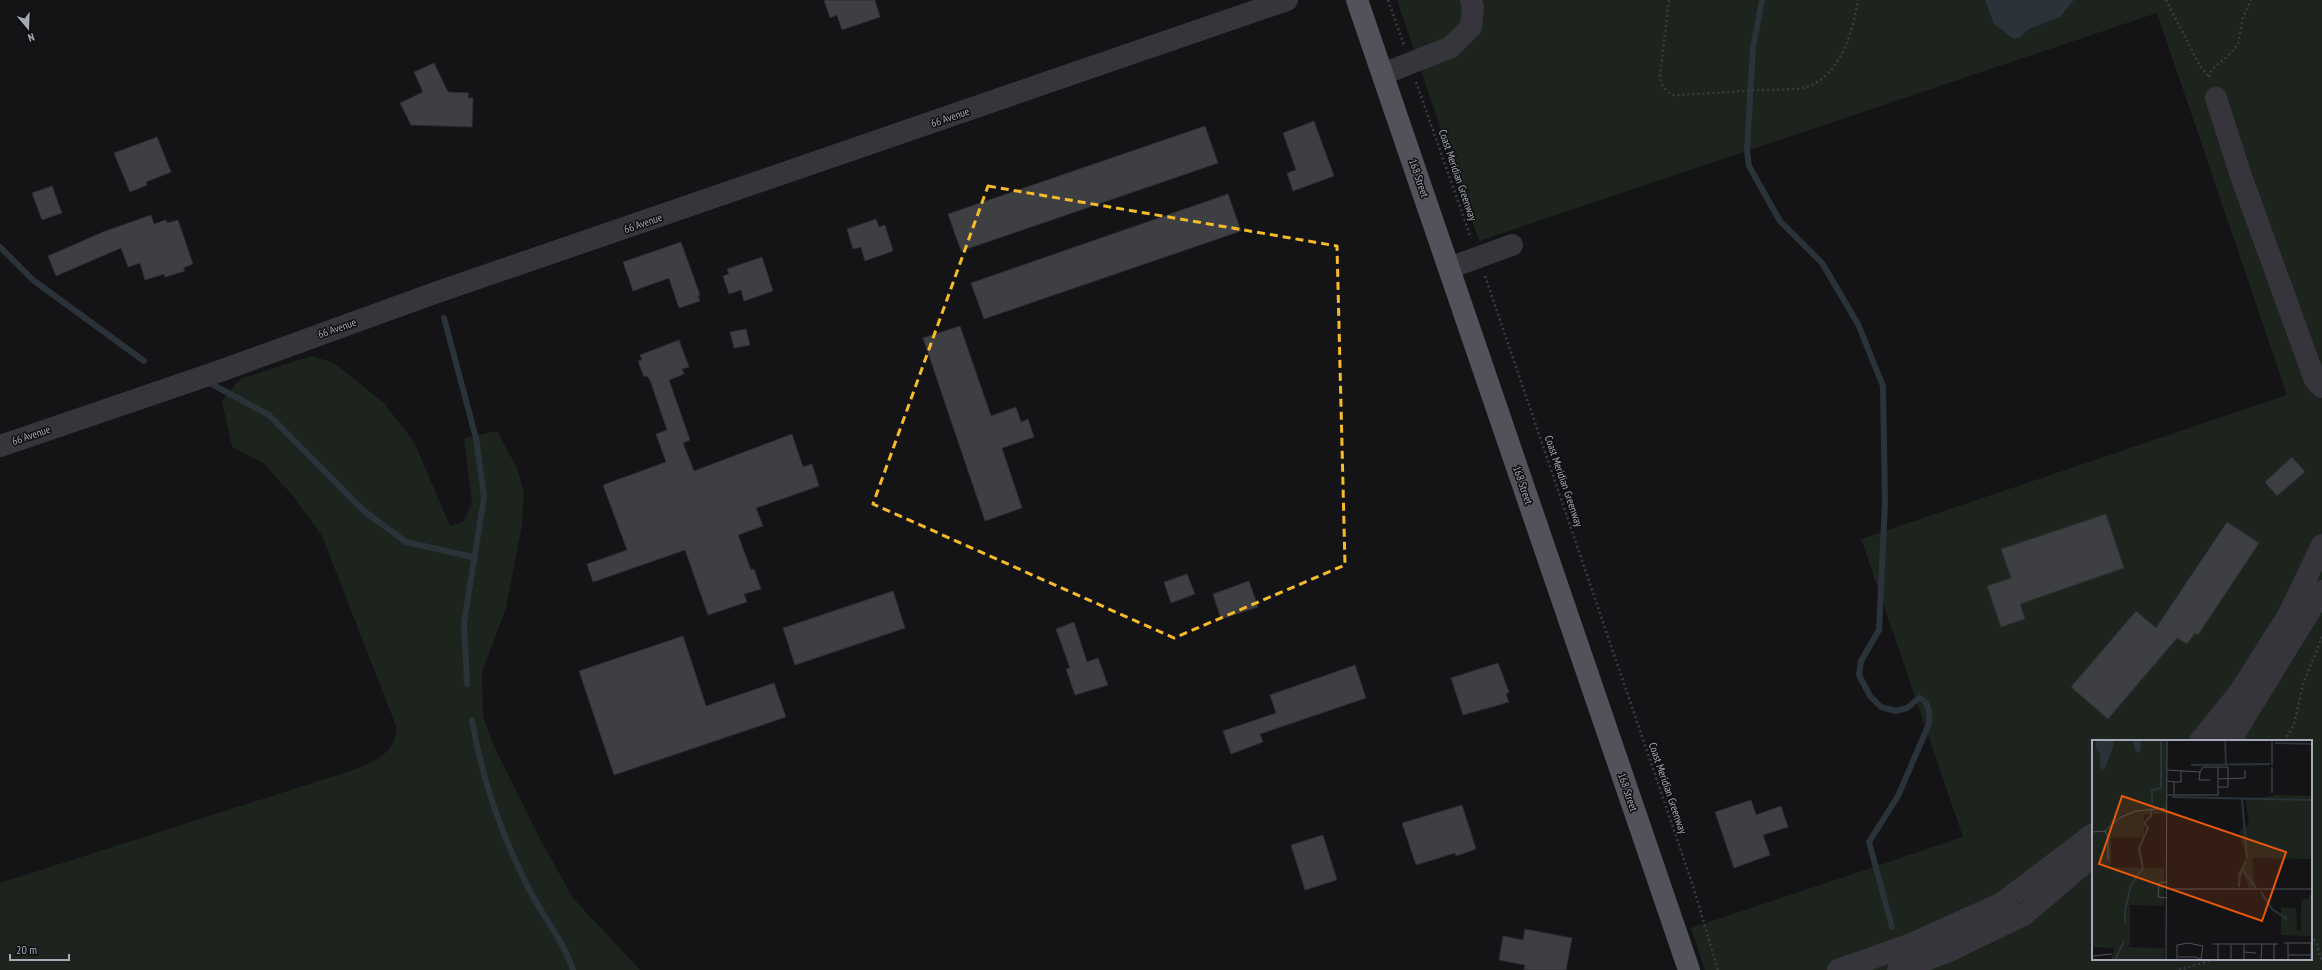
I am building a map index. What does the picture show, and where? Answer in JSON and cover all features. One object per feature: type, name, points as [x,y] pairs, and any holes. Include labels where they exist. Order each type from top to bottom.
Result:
[{"type":"main road","name":"168 Street","points":[[1357,0],[1689,970]]},
{"type":"street","name":"66 Avenue","points":[[0,446],[1287,0]]},
{"type":"street","points":[[1383,74],[1451,47],[1471,27],[1473,7],[1471,0]]},
{"type":"street","points":[[2216,98],[2241,176],[2315,380],[2322,387]]},
{"type":"street","points":[[1449,268],[1512,245]]},
{"type":"street","points":[[2201,740],[2239,693],[2288,616],[2322,545]]},
{"type":"street","points":[[2228,740],[2233,736],[2322,591]]},
{"type":"street","points":[[1838,970],[1909,945],[2002,904],[2092,835]]},
{"type":"street","points":[[1898,970],[1948,952],[2025,914],[2092,857]]},
{"type":"path","name":"Coast Meridian Greenway","points":[[1388,0],[1478,257],[1693,886],[1718,970]]},
{"type":"path","points":[[1669,0],[1660,75],[1661,83],[1666,91],[1673,95],[1789,89],[1814,84],[1830,72],[1839,59],[1854,24],[1858,0]]},
{"type":"path","points":[[2166,0],[2200,66],[2209,77],[2212,69],[2228,56],[2238,44],[2243,17],[2251,0]]},
{"type":"path","points":[[2285,740],[2294,725],[2303,684],[2322,637]]},
{"type":"path","points":[[2312,936],[2316,942],[2322,962]]},
{"type":"path","points":[[2179,970],[2212,960]]},
{"type":"highlighted area","points":[[988,186],[1337,246],[1345,565],[1174,638],[873,504]]},
{"type":"shaded area","points":[[1397,0],[2322,0],[2322,970],[1705,970],[1691,928],[1963,837],[1861,539],[2287,395],[2157,13],[1479,241]]},
{"type":"shaded area","points":[[1985,0],[2074,0],[2060,17],[2029,29],[2019,38],[2014,39],[1994,24]]},
{"type":"shaded area","points":[[312,356],[334,363],[384,403],[414,442],[450,526],[463,522],[472,504],[464,438],[497,431],[517,468],[524,493],[522,525],[506,608],[482,672],[483,716],[492,742],[540,839],[573,898],[640,970],[0,970],[0,883],[356,769],[384,754],[393,742],[396,726],[322,536],[294,497],[263,463],[232,447],[222,401],[240,379]]},
{"type":"building","points":[[824,0],[875,0],[880,17],[842,30],[837,15],[830,18]]},
{"type":"building","points":[[434,63],[448,92],[469,93],[468,98],[473,98],[472,127],[411,125],[400,103],[423,92],[414,72]]},
{"type":"building","points":[[1314,121],[1334,176],[1293,191],[1287,173],[1296,170],[1283,133]]},
{"type":"building","points":[[1205,126],[1218,163],[961,251],[948,214]]},
{"type":"building","points":[[157,137],[171,172],[146,182],[147,185],[130,192],[114,153]]},
{"type":"building","points":[[52,186],[62,213],[42,220],[32,193]]},
{"type":"building","points":[[1228,194],[1241,231],[984,319],[971,283]]},
{"type":"building","points":[[151,215],[154,224],[166,220],[167,223],[178,220],[193,264],[183,268],[185,271],[165,277],[164,274],[145,280],[140,263],[128,267],[121,248],[56,276],[48,256],[103,232]]},
{"type":"building","points":[[876,219],[879,227],[885,225],[893,251],[865,261],[861,247],[853,249],[847,229]]},
{"type":"building","points":[[681,242],[700,295],[698,296],[700,301],[679,308],[669,278],[633,291],[623,262]]},
{"type":"building","points":[[762,257],[773,291],[744,301],[741,290],[729,294],[723,276],[729,274],[727,269]]},
{"type":"building","points":[[960,326],[991,416],[1016,407],[1021,422],[1028,419],[1034,437],[1002,448],[1022,508],[985,521],[923,338]]},
{"type":"building","points":[[746,329],[750,345],[734,348],[730,332]]},
{"type":"building","points":[[679,340],[689,367],[682,369],[684,374],[669,380],[690,440],[683,443],[694,471],[792,434],[803,467],[812,464],[819,486],[756,508],[763,526],[738,535],[751,570],[754,569],[761,589],[744,594],[747,602],[708,615],[685,550],[593,582],[587,564],[627,550],[603,485],[666,462],[656,434],[667,430],[650,380],[647,376],[644,377],[638,361],[642,360],[640,355]]},
{"type":"building","points":[[2292,457],[2305,472],[2277,496],[2265,482]]},
{"type":"building","points":[[2106,514],[2124,568],[2020,604],[2025,619],[2001,627],[1987,586],[2011,578],[2001,549]]},
{"type":"building","points":[[2227,522],[2259,543],[2198,635],[2195,633],[2187,644],[2177,638],[2108,719],[2071,687],[2136,611],[2156,628]]},
{"type":"building","points":[[1187,574],[1195,594],[1171,603],[1164,582]]},
{"type":"building","points":[[1249,581],[1258,607],[1221,619],[1213,594]]},
{"type":"building","points":[[893,591],[905,628],[795,665],[783,628]]},
{"type":"building","points":[[1074,622],[1087,662],[1098,658],[1108,685],[1075,695],[1066,669],[1070,668],[1056,629]]},
{"type":"building","points":[[683,636],[706,706],[774,683],[786,717],[614,775],[579,671]]},
{"type":"building","points":[[1498,663],[1509,692],[1506,694],[1509,702],[1463,715],[1451,678]]},
{"type":"building","points":[[1355,665],[1366,698],[1260,734],[1263,742],[1231,754],[1223,731],[1276,713],[1270,695]]},
{"type":"building","points":[[1751,800],[1756,815],[1781,806],[1788,827],[1763,835],[1770,855],[1734,868],[1715,812]]},
{"type":"building","points":[[1462,805],[1476,849],[1456,856],[1455,853],[1416,865],[1402,823]]},
{"type":"building","points":[[1323,835],[1337,880],[1305,890],[1291,845]]},
{"type":"building","points":[[1525,929],[1572,938],[1566,970],[1524,970],[1525,965],[1499,960],[1503,936],[1523,940]]},
{"type":"waterway","points":[[1762,0],[1753,48],[1747,151],[1749,166],[1780,221],[1822,263],[1858,324],[1883,386],[1885,503],[1879,630],[1861,661],[1859,675],[1870,696],[1881,707],[1896,711],[1907,708],[1919,698],[1925,702],[1929,712],[1929,724],[1898,796],[1869,842],[1892,927]]},
{"type":"waterway","points":[[0,247],[33,280],[144,361]]},
{"type":"waterway","points":[[444,318],[476,438],[484,497],[464,623],[467,684]]},
{"type":"waterway","points":[[208,382],[269,415],[364,511],[406,542],[473,557]]},
{"type":"waterway","points":[[472,720],[486,781],[507,841],[530,891],[563,946],[573,970]]}]
